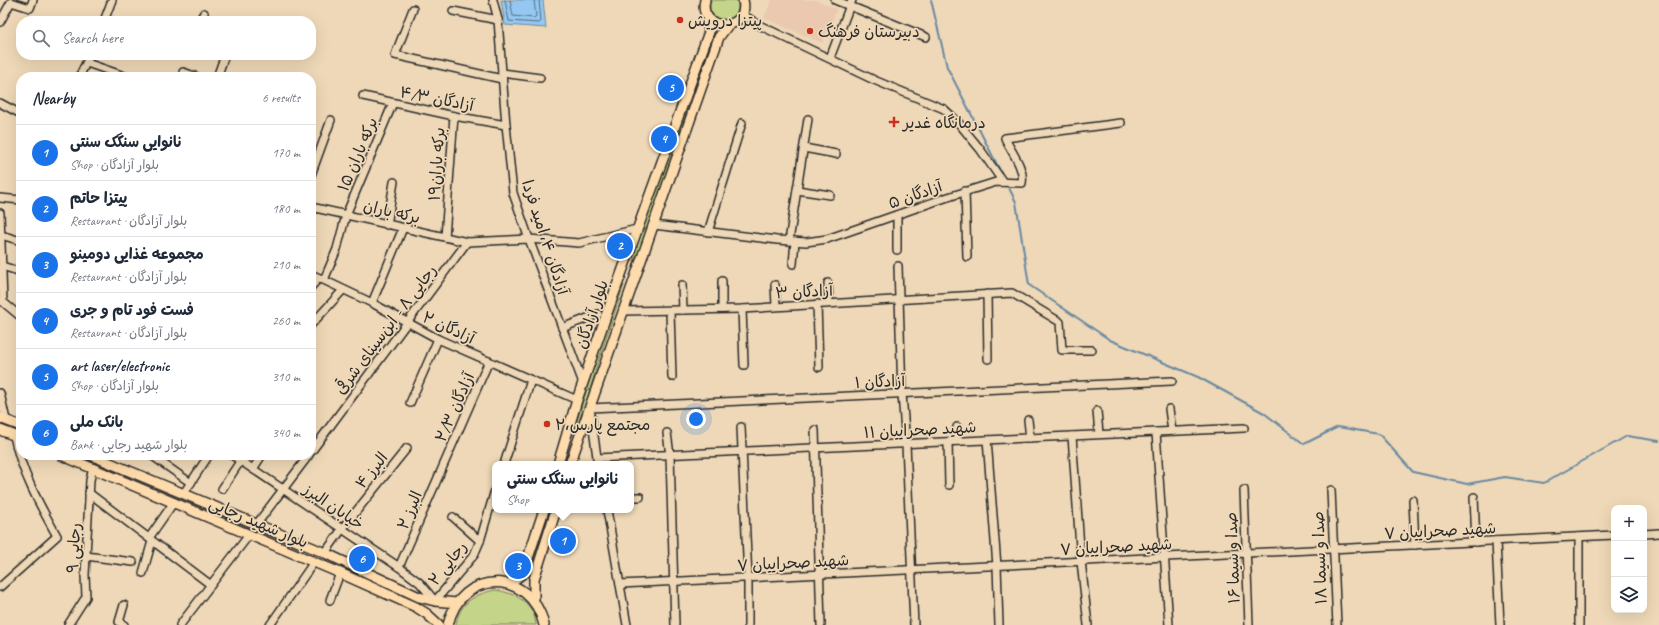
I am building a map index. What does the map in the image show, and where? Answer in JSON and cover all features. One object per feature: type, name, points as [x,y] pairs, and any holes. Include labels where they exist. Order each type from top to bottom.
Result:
[{"type":"main road","points":[[698,0],[706,8],[715,23],[728,25]]},
{"type":"main road","points":[[742,14],[744,8],[743,0]]},
{"type":"main road","name":"بلوار آزادگان","points":[[559,461],[577,400],[637,229],[709,32],[706,8]]},
{"type":"main road","name":"بلوار آزادگان","points":[[572,461],[719,37],[728,25],[738,19],[742,14]]},
{"type":"main road","points":[[621,275],[634,279]]},
{"type":"main road","points":[[3,419],[16,424]]},
{"type":"main road","points":[[0,430],[16,436]]},
{"type":"main road","points":[[562,454],[572,461]]},
{"type":"main road","name":"بلوار شهید رجایی","points":[[73,460],[340,573],[416,607],[427,614],[439,625]]},
{"type":"main road","name":"بلوار شهید رجایی","points":[[103,460],[325,553],[419,597],[435,601],[457,603]]},
{"type":"main road","points":[[509,584],[523,573],[543,513]]},
{"type":"main road","points":[[534,600],[534,578],[555,513]]},
{"type":"main road","points":[[249,535],[256,525]]},
{"type":"main road","points":[[448,625],[457,603],[467,592],[480,586],[494,583],[509,584],[522,590],[534,600],[542,613],[544,625]]},
{"type":"street","points":[[0,22],[11,2],[30,8],[33,0]]},
{"type":"street","points":[[106,16],[112,0]]},
{"type":"street","name":"آزادگان ۴، امید فردا","points":[[493,0],[498,20],[513,193],[583,384]]},
{"type":"street","points":[[835,0],[851,3],[926,37]]},
{"type":"street","points":[[830,58],[851,3]]},
{"type":"street","points":[[413,9],[395,55],[502,76],[540,78]]},
{"type":"street","points":[[453,11],[498,20]]},
{"type":"street","points":[[202,16],[204,12]]},
{"type":"street","points":[[742,14],[760,26],[874,80],[944,109],[957,121],[980,149],[1003,182]]},
{"type":"street","points":[[82,72],[88,60]]},
{"type":"street","points":[[219,72],[223,60]]},
{"type":"street","points":[[87,63],[113,72]]},
{"type":"street","name":"آزادگان ۴/۳","points":[[363,96],[454,116],[506,125]]},
{"type":"street","points":[[0,103],[16,109]]},
{"type":"street","name":"برکه باران ۱۵","points":[[321,279],[337,249],[346,215],[393,103]]},
{"type":"street","name":"برکه باران۱۹","points":[[445,237],[454,116]]},
{"type":"street","points":[[793,264],[792,241],[797,190],[808,119]]},
{"type":"street","points":[[316,161],[331,120]]},
{"type":"street","points":[[708,232],[742,123]]},
{"type":"street","name":"آزادگان ۵","points":[[654,225],[792,241],[806,242],[827,239],[964,191],[996,182],[1022,183],[1023,177],[1005,138],[1120,123]]},
{"type":"street","points":[[804,148],[836,154]]},
{"type":"street","points":[[387,225],[394,182]]},
{"type":"street","points":[[797,190],[830,195]]},
{"type":"street","points":[[964,191],[967,257]]},
{"type":"street","points":[[0,198],[16,200]]},
{"type":"street","name":"برکه باران","points":[[316,208],[467,242],[529,239],[579,243],[637,229]]},
{"type":"street","points":[[0,213],[2,266],[1,302],[16,313]]},
{"type":"street","points":[[897,215],[897,250]]},
{"type":"street","points":[[372,303],[403,228]]},
{"type":"street","points":[[1,235],[16,240]]},
{"type":"street","name":"رجایی ۸ - ابن‌سینای شرقی","points":[[316,445],[467,242]]},
{"type":"street","points":[[2,266],[16,270]]},
{"type":"street","points":[[898,266],[902,394],[906,444],[914,625]]},
{"type":"street","name":"آزادگان ۲","points":[[316,276],[372,303],[438,339],[577,400]]},
{"type":"street","points":[[316,282],[321,279]]},
{"type":"street","points":[[722,280],[722,309]]},
{"type":"street","points":[[828,282],[829,303]]},
{"type":"street","points":[[682,285],[683,310]]},
{"type":"street","points":[[775,285],[776,306]]},
{"type":"street","points":[[316,320],[343,290]]},
{"type":"street","points":[[987,294],[988,359]]},
{"type":"street","name":"آزادگان ۳","points":[[623,311],[742,309],[987,294],[1012,294],[1060,322],[1062,350],[1092,350]]},
{"type":"street","points":[[816,304],[819,367]]},
{"type":"street","points":[[742,309],[744,365]]},
{"type":"street","points":[[670,310],[672,377]]},
{"type":"street","points":[[562,328],[598,314]]},
{"type":"street","points":[[410,403],[438,339]]},
{"type":"street","name":"آزادگان ۲/۳","points":[[444,464],[489,361]]},
{"type":"street","points":[[505,461],[531,380]]},
{"type":"street","name":"آزادگان ۱","points":[[590,408],[1172,381]]},
{"type":"street","points":[[0,393],[3,419]]},
{"type":"street","points":[[590,408],[598,461]]},
{"type":"street","points":[[1169,409],[1172,431]]},
{"type":"street","points":[[1097,411],[1099,434]]},
{"type":"street","points":[[1028,420],[1030,438]]},
{"type":"street","points":[[741,427],[748,578],[748,625]]},
{"type":"street","points":[[956,441],[957,427]]},
{"type":"street","name":"شهید صحراییان ۱۱","points":[[598,461],[743,451],[1244,428]]},
{"type":"street","points":[[815,430],[814,448],[821,625]]},
{"type":"street","points":[[1156,432],[1169,625]]},
{"type":"street","points":[[667,433],[670,455],[675,625]]},
{"type":"street","points":[[1072,436],[1081,562],[1088,625]]},
{"type":"street","points":[[987,440],[997,566],[999,625]]},
{"type":"street","points":[[948,442],[949,485]]},
{"type":"street","name":"البرز ۴","points":[[325,553],[342,529],[407,448]]},
{"type":"street","points":[[0,587],[57,536],[36,500],[21,460]]},
{"type":"street","points":[[158,460],[191,483]]},
{"type":"street","points":[[184,493],[206,460]]},
{"type":"street","points":[[222,489],[241,460]]},
{"type":"street","name":"خیابان البرز","points":[[241,460],[399,567],[420,583],[435,601]]},
{"type":"street","points":[[253,468],[259,460]]},
{"type":"street","points":[[256,525],[305,460]]},
{"type":"street","name":"البرز ۲","points":[[399,567],[444,464]]},
{"type":"street","name":"رجایی ۹","points":[[68,625],[86,597],[89,493],[93,468]]},
{"type":"street","name":"صدا و سیما ۱۶","points":[[1244,490],[1245,553],[1249,625]]},
{"type":"street","name":"صدا و سیما ۱۸","points":[[1331,490],[1336,625]]},
{"type":"street","points":[[89,493],[211,585]]},
{"type":"street","points":[[634,497],[640,497]]},
{"type":"street","points":[[1474,497],[1476,542]]},
{"type":"street","name":"رجایی ۲","points":[[435,601],[474,554],[480,540],[492,500]]},
{"type":"street","points":[[1413,500],[1415,545]]},
{"type":"street","points":[[143,573],[150,539],[174,502]]},
{"type":"street","points":[[608,513],[627,625]]},
{"type":"street","points":[[454,517],[480,540]]},
{"type":"street","points":[[1647,534],[1659,533]]},
{"type":"street","points":[[180,625],[249,535]]},
{"type":"street","name":"شهید صحراییان ۷","points":[[620,584],[1611,535]]},
{"type":"street","points":[[1579,537],[1579,625]]},
{"type":"street","points":[[1496,541],[1500,625]]},
{"type":"street","points":[[86,556],[133,562]]},
{"type":"street","points":[[270,625],[314,562]]},
{"type":"street","points":[[330,600],[340,573]]},
{"type":"street","points":[[124,605],[119,622],[124,625]]},
{"type":"shaded area","name":"دبیرستان فرهنگ","points":[[772,0],[816,0],[837,9],[822,43],[764,18]]},
{"type":"green space","points":[[711,0],[737,0],[738,9],[735,15],[730,19],[718,19],[713,15],[710,9]]},
{"type":"green space","points":[[710,38],[716,40],[633,269],[637,243]]},
{"type":"green space","points":[[624,285],[598,362],[571,453],[576,424],[614,303]]},
{"type":"green space","points":[[547,513],[552,513],[533,572],[531,570],[534,554]]},
{"type":"green space","points":[[495,590],[516,596],[522,600],[532,610],[536,625],[456,625],[464,605],[481,594]]},
{"type":"water","points":[[501,0],[543,0],[546,28],[505,25]]},
{"type":"waterway","points":[[931,0],[947,67],[1005,180]]},
{"type":"waterway","points":[[1007,184],[1016,202],[1029,285],[1110,340],[1198,377],[1264,413],[1304,444],[1338,427],[1379,434],[1413,472],[1467,484],[1505,477],[1544,483],[1627,436],[1659,441]]},
{"type":"place","name":"پیتزا درویش","points":[[680,20]]},
{"type":"place","name":"دبیرستان فرهنگ","points":[[810,31]]},
{"type":"place","name":"art laser/electronic","points":[[671,88]]},
{"type":"place","name":"درمانگاه غدیر","points":[[894,122]]},
{"type":"place","name":"فست فود تام و جرى","points":[[664,139]]},
{"type":"place","name":"پیتزا حاتم","points":[[620,246]]},
{"type":"place","name":"۲،مجتمع پارس","points":[[547,424]]},
{"type":"place","name":"نانوایی سنگک سنتی","points":[[563,541]]},
{"type":"place","name":"بانک ملی","points":[[362,559]]},
{"type":"place","name":"مجموعه غذایى دومینو","points":[[518,566]]}]
